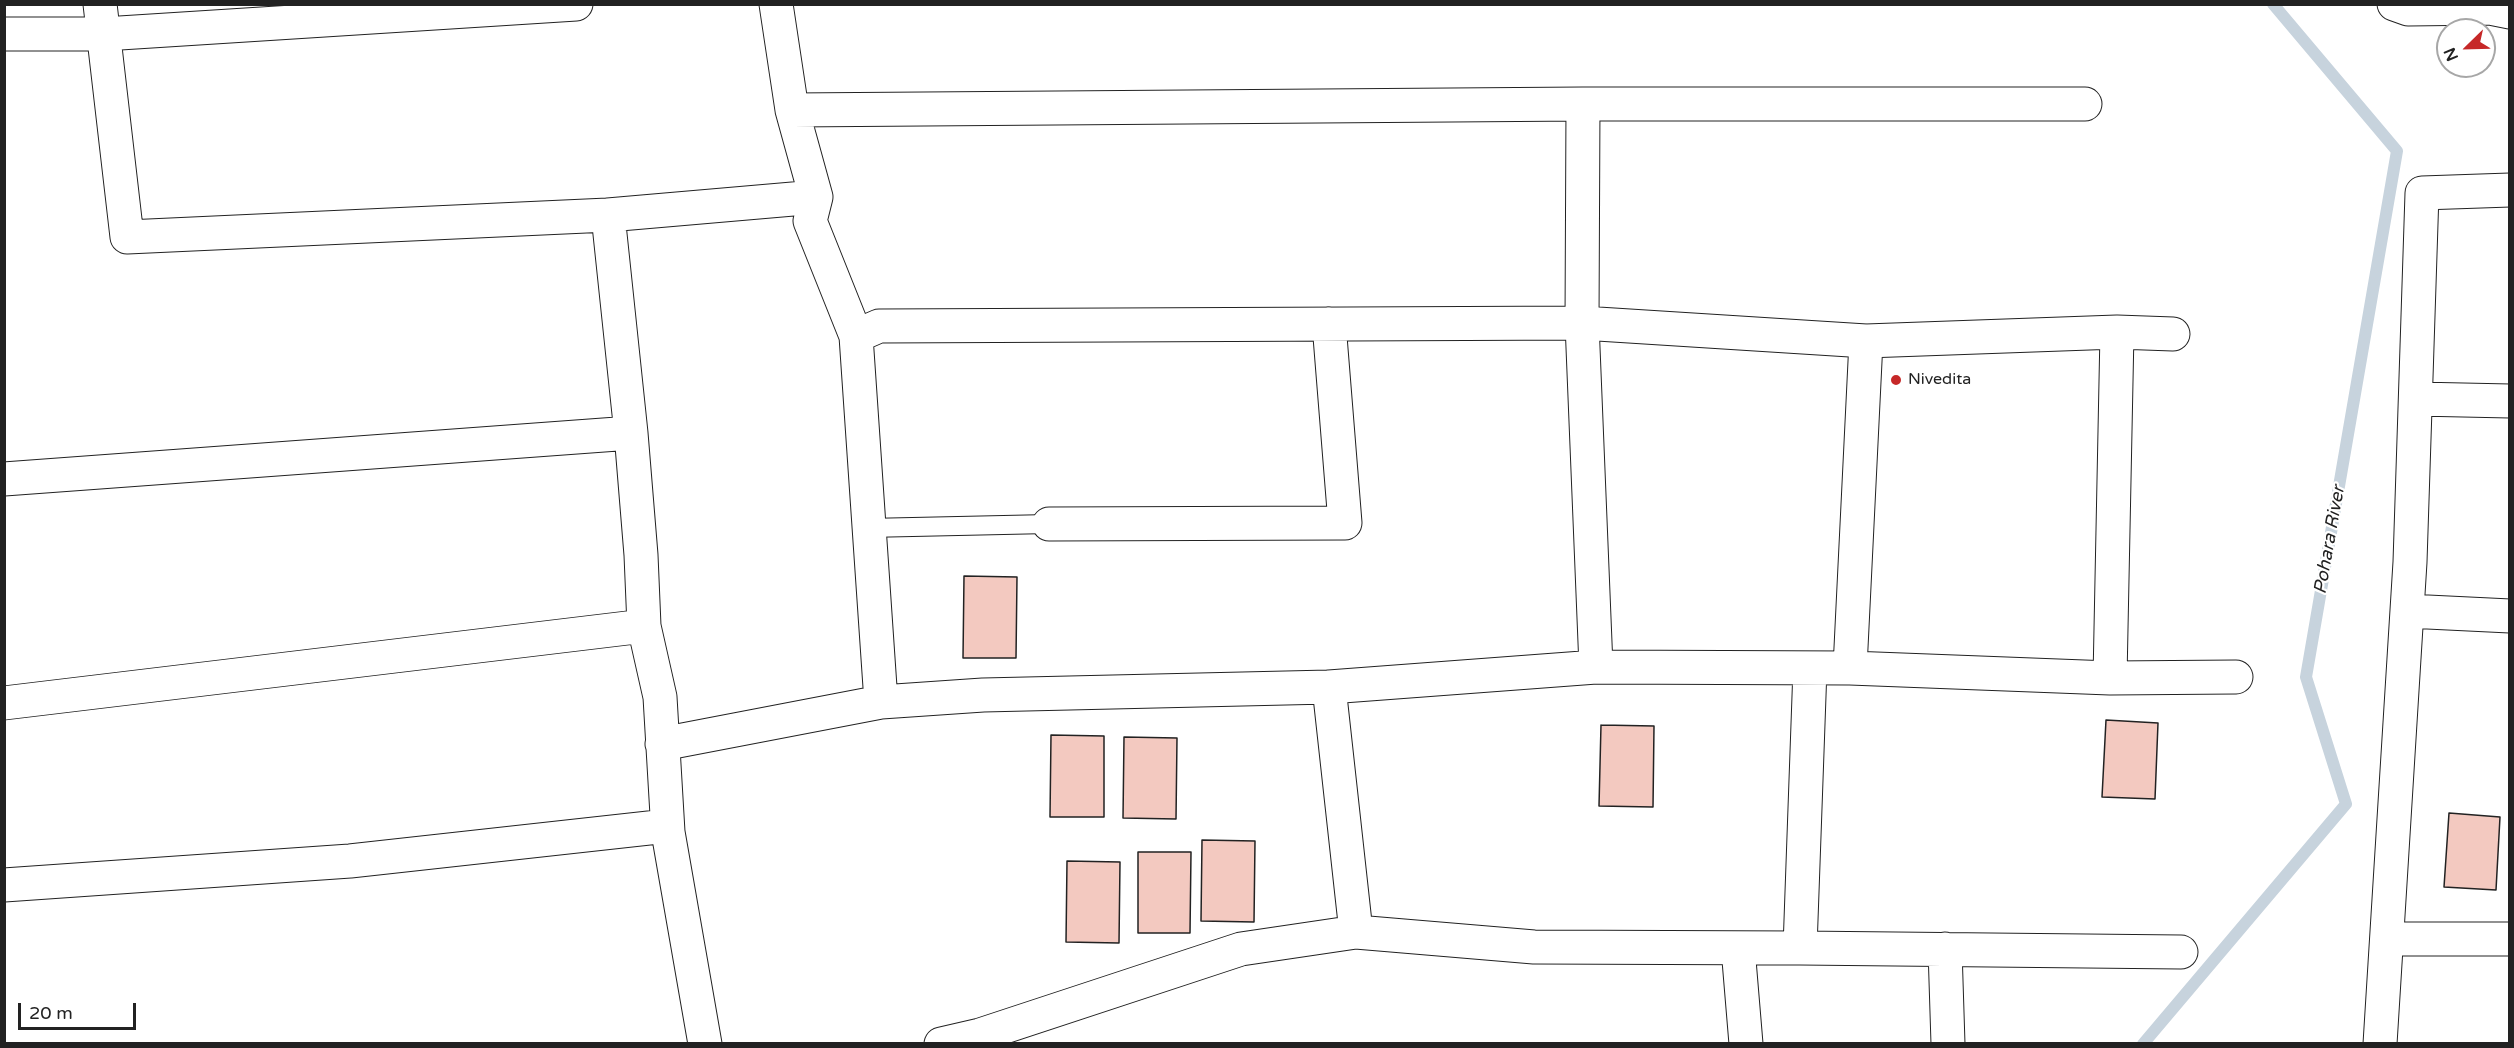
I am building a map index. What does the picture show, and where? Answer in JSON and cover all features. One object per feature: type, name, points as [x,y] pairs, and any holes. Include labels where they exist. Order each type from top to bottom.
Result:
[{"type":"street","points":[[4,34],[102,19],[576,4]]},
{"type":"street","points":[[776,4],[792,110],[816,197],[810,221],[856,336],[867,528],[881,702]]},
{"type":"street","points":[[2394,4],[2408,9],[2490,8],[2510,12]]},
{"type":"street","points":[[102,19],[127,237],[608,215],[816,197]]},
{"type":"street","points":[[792,110],[1583,104],[2085,104]]},
{"type":"street","points":[[1583,104],[1582,323],[1596,667]]},
{"type":"street","points":[[2380,1044],[2407,611],[2422,193],[2510,190]]},
{"type":"street","points":[[608,215],[631,433],[644,626],[660,697],[667,826],[705,1044]]},
{"type":"street","points":[[856,336],[879,326],[1582,323],[1866,341],[2117,332],[2173,334]]},
{"type":"street","points":[[1049,524],[1345,523],[1329,324]]},
{"type":"street","points":[[2110,678],[2117,332]]},
{"type":"street","points":[[1850,668],[1866,341]]},
{"type":"street","points":[[2416,399],[2510,401]]},
{"type":"street","points":[[4,479],[631,433]]},
{"type":"street","points":[[2407,611],[2510,616]]},
{"type":"street","points":[[4,703],[644,626]]},
{"type":"street","points":[[662,744],[881,702],[982,695],[1329,687],[1596,667],[1850,668],[2110,678],[2236,678]]},
{"type":"street","points":[[1800,948],[1810,668]]},
{"type":"street","points":[[1329,687],[1356,932]]},
{"type":"street","points":[[4,885],[350,861],[667,826]]},
{"type":"street","points":[[941,1044],[981,1039],[1240,949],[1356,932],[1534,947],[2181,952]]},
{"type":"street","points":[[2387,939],[2510,939]]},
{"type":"street","points":[[1738,948],[1746,1044]]},
{"type":"street","points":[[1944,949],[1948,1044]]},
{"type":"lane","points":[[867,528],[1049,524]]},
{"type":"building","points":[[964,576],[1017,577],[1016,658],[963,658]]},
{"type":"building","points":[[2106,720],[2158,723],[2155,799],[2102,797]]},
{"type":"building","points":[[1601,725],[1654,726],[1653,807],[1599,806]]},
{"type":"building","points":[[1051,735],[1104,736],[1104,817],[1050,817]]},
{"type":"building","points":[[1124,737],[1177,738],[1176,819],[1123,818]]},
{"type":"building","points":[[2449,813],[2500,817],[2496,890],[2444,887]]},
{"type":"building","points":[[1202,840],[1255,841],[1254,922],[1201,921]]},
{"type":"building","points":[[1138,852],[1191,852],[1190,933],[1138,933]]},
{"type":"building","points":[[1067,861],[1120,862],[1119,943],[1066,942]]},
{"type":"waterway","name":"Pohara River","points":[[2143,1044],[2346,804],[2306,677],[2397,151],[2273,4]]},
{"type":"place","name":"Nivedita","points":[[1896,380]]}]
